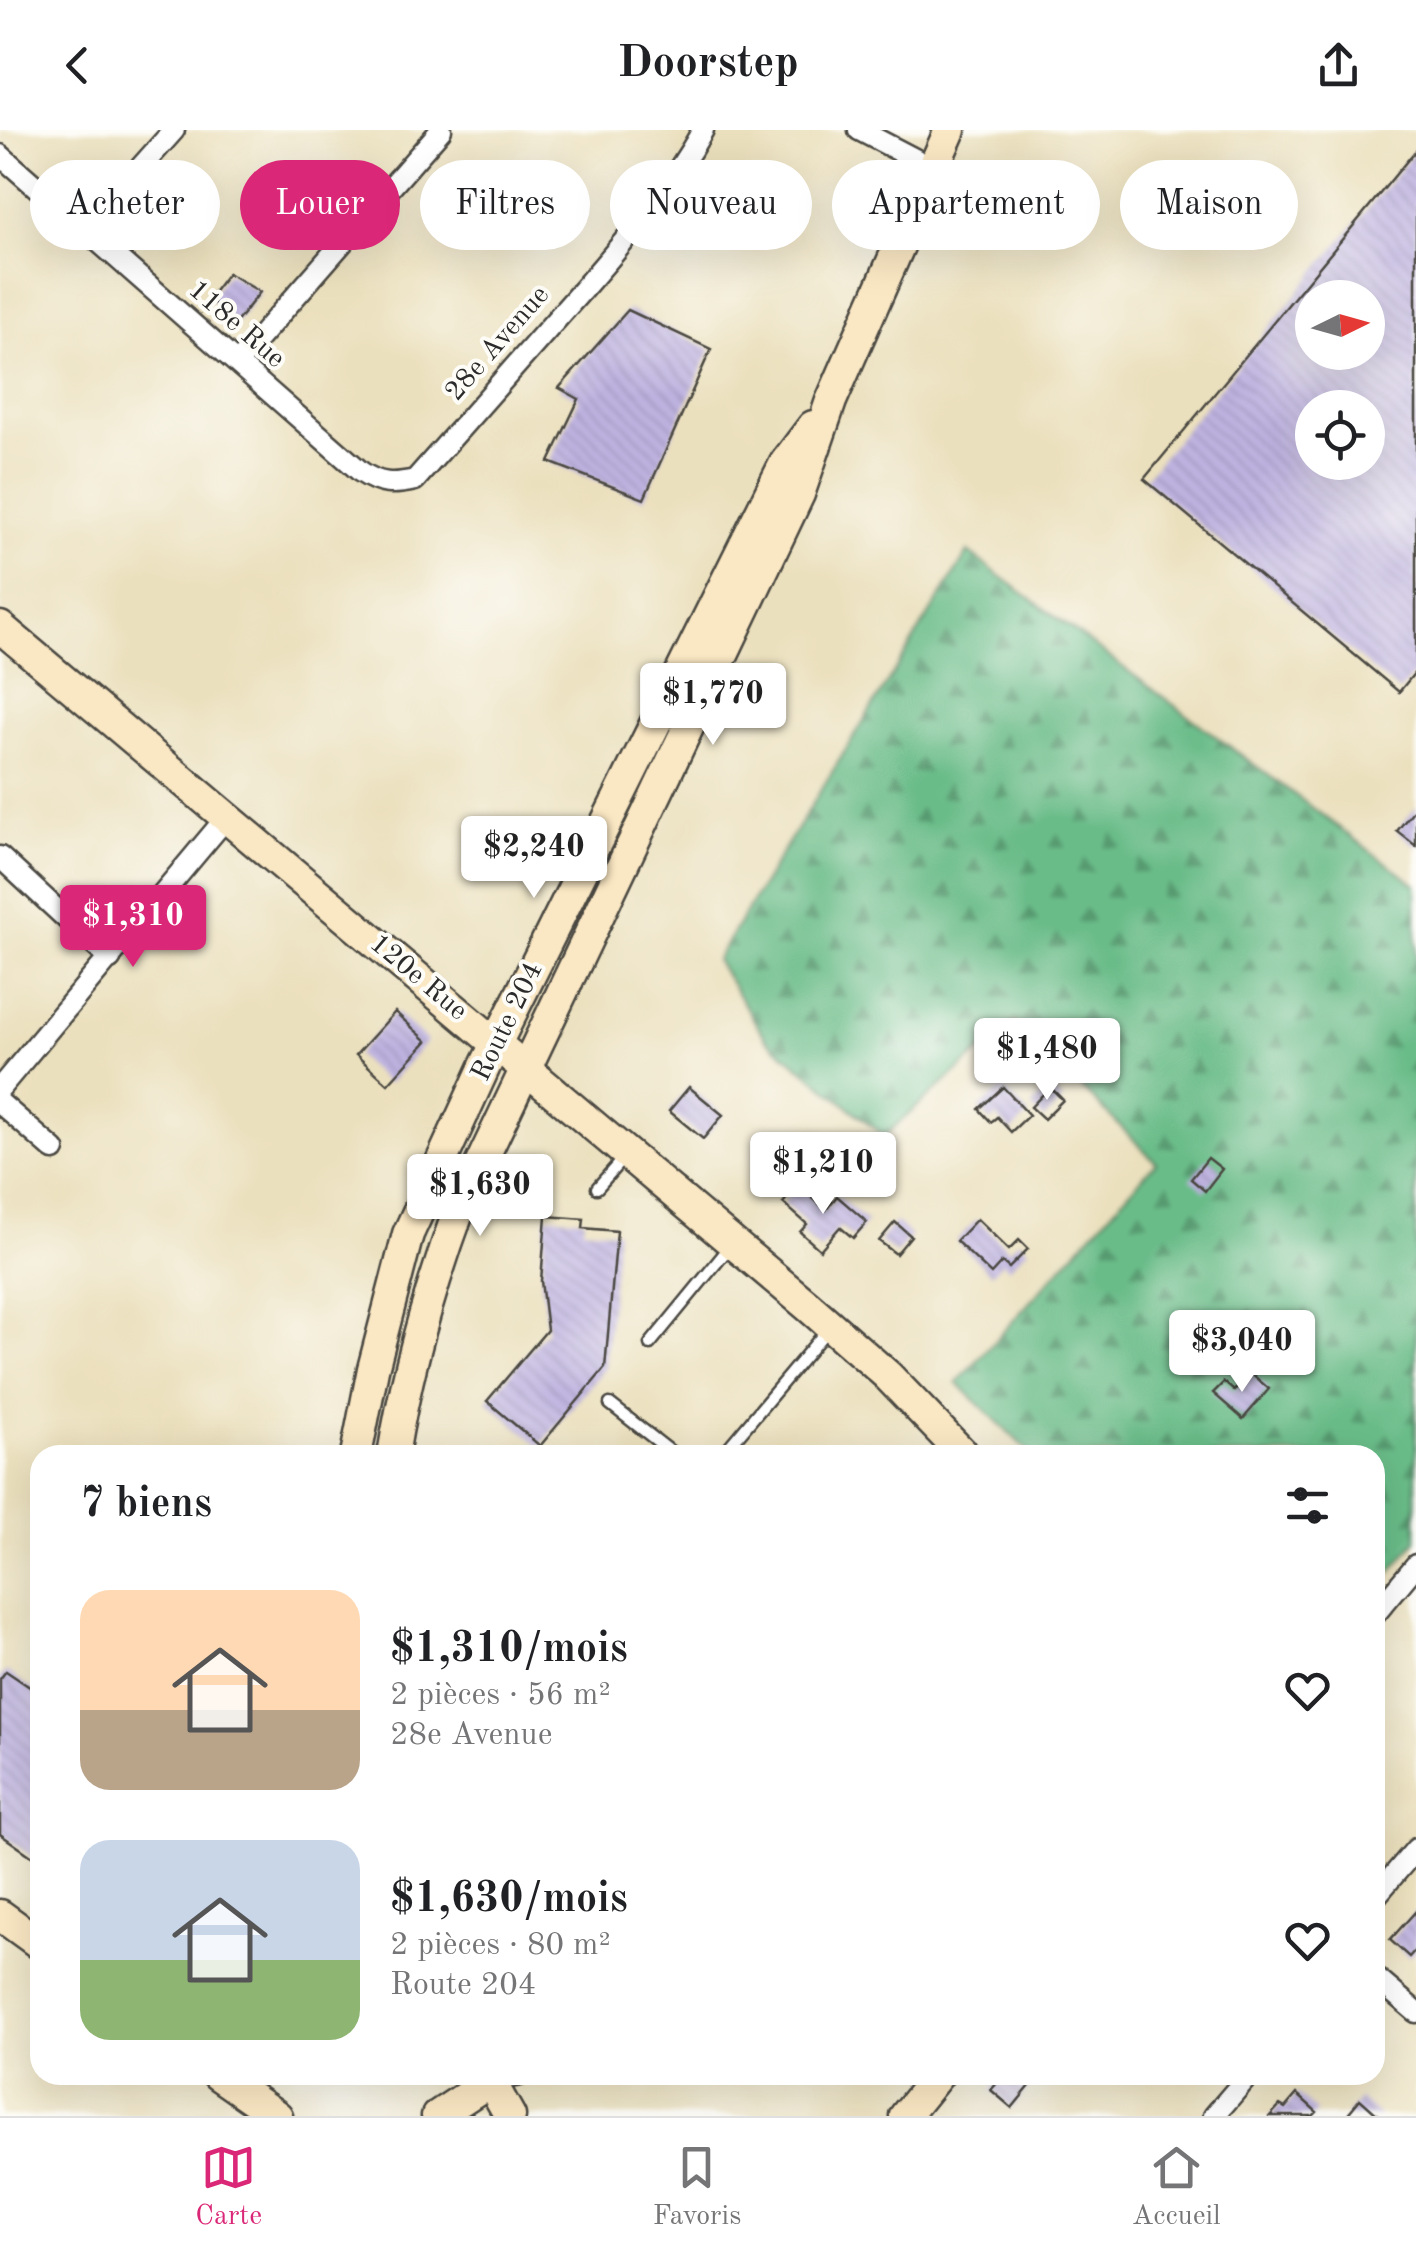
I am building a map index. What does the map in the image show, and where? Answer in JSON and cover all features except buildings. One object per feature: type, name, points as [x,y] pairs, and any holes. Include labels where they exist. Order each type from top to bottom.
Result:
[{"type":"main road","name":"Route 204","points":[[936,160],[950,130]]},
{"type":"main road","name":"Route 204","points":[[396,1445],[410,1368],[435,1276],[460,1207],[799,494],[831,401],[896,250]]},
{"type":"main road","name":"Route 204","points":[[358,1445],[408,1234],[785,463],[831,401]]},
{"type":"main road","name":"120e Rue","points":[[0,627],[831,1325],[896,1383],[955,1445]]},
{"type":"main road","points":[[3,1926],[30,1939]]},
{"type":"main road","points":[[232,2085],[277,2116]]},
{"type":"main road","points":[[456,2102],[483,2085]]},
{"type":"main road","points":[[500,2085],[510,2116]]},
{"type":"main road","points":[[905,2116],[930,2085]]},
{"type":"street","points":[[147,160],[174,130]]},
{"type":"street","points":[[238,362],[441,130]]},
{"type":"street","name":"28e Avenue","points":[[396,484],[415,480],[610,258],[674,180],[703,130]]},
{"type":"street","points":[[859,130],[917,160]]},
{"type":"street","name":"118e Rue","points":[[0,155],[30,182]]},
{"type":"street","name":"118e Rue","points":[[106,250],[362,472],[377,482],[396,484]]},
{"type":"street","points":[[0,1088],[226,818]]},
{"type":"street","points":[[0,857],[110,959]]},
{"type":"street","points":[[0,1102],[54,1150]]},
{"type":"street","points":[[1385,1602],[1416,1565]]},
{"type":"street","points":[[1385,1885],[1416,1848]]},
{"type":"street","points":[[1385,1986],[1416,2012]]},
{"type":"street","points":[[1214,2116],[1240,2085]]},
{"type":"lane","points":[[597,1188],[627,1154]]},
{"type":"lane","points":[[650,1344],[732,1243]]},
{"type":"lane","points":[[730,1445],[831,1325]]},
{"type":"lane","points":[[610,1404],[661,1445]]},
{"type":"green space","points":[[968,552],[1416,885],[1416,1541],[1385,1579],[1385,1445],[1022,1445],[957,1383],[1156,1162],[1015,1021],[884,1136],[766,1039],[716,960]]}]
